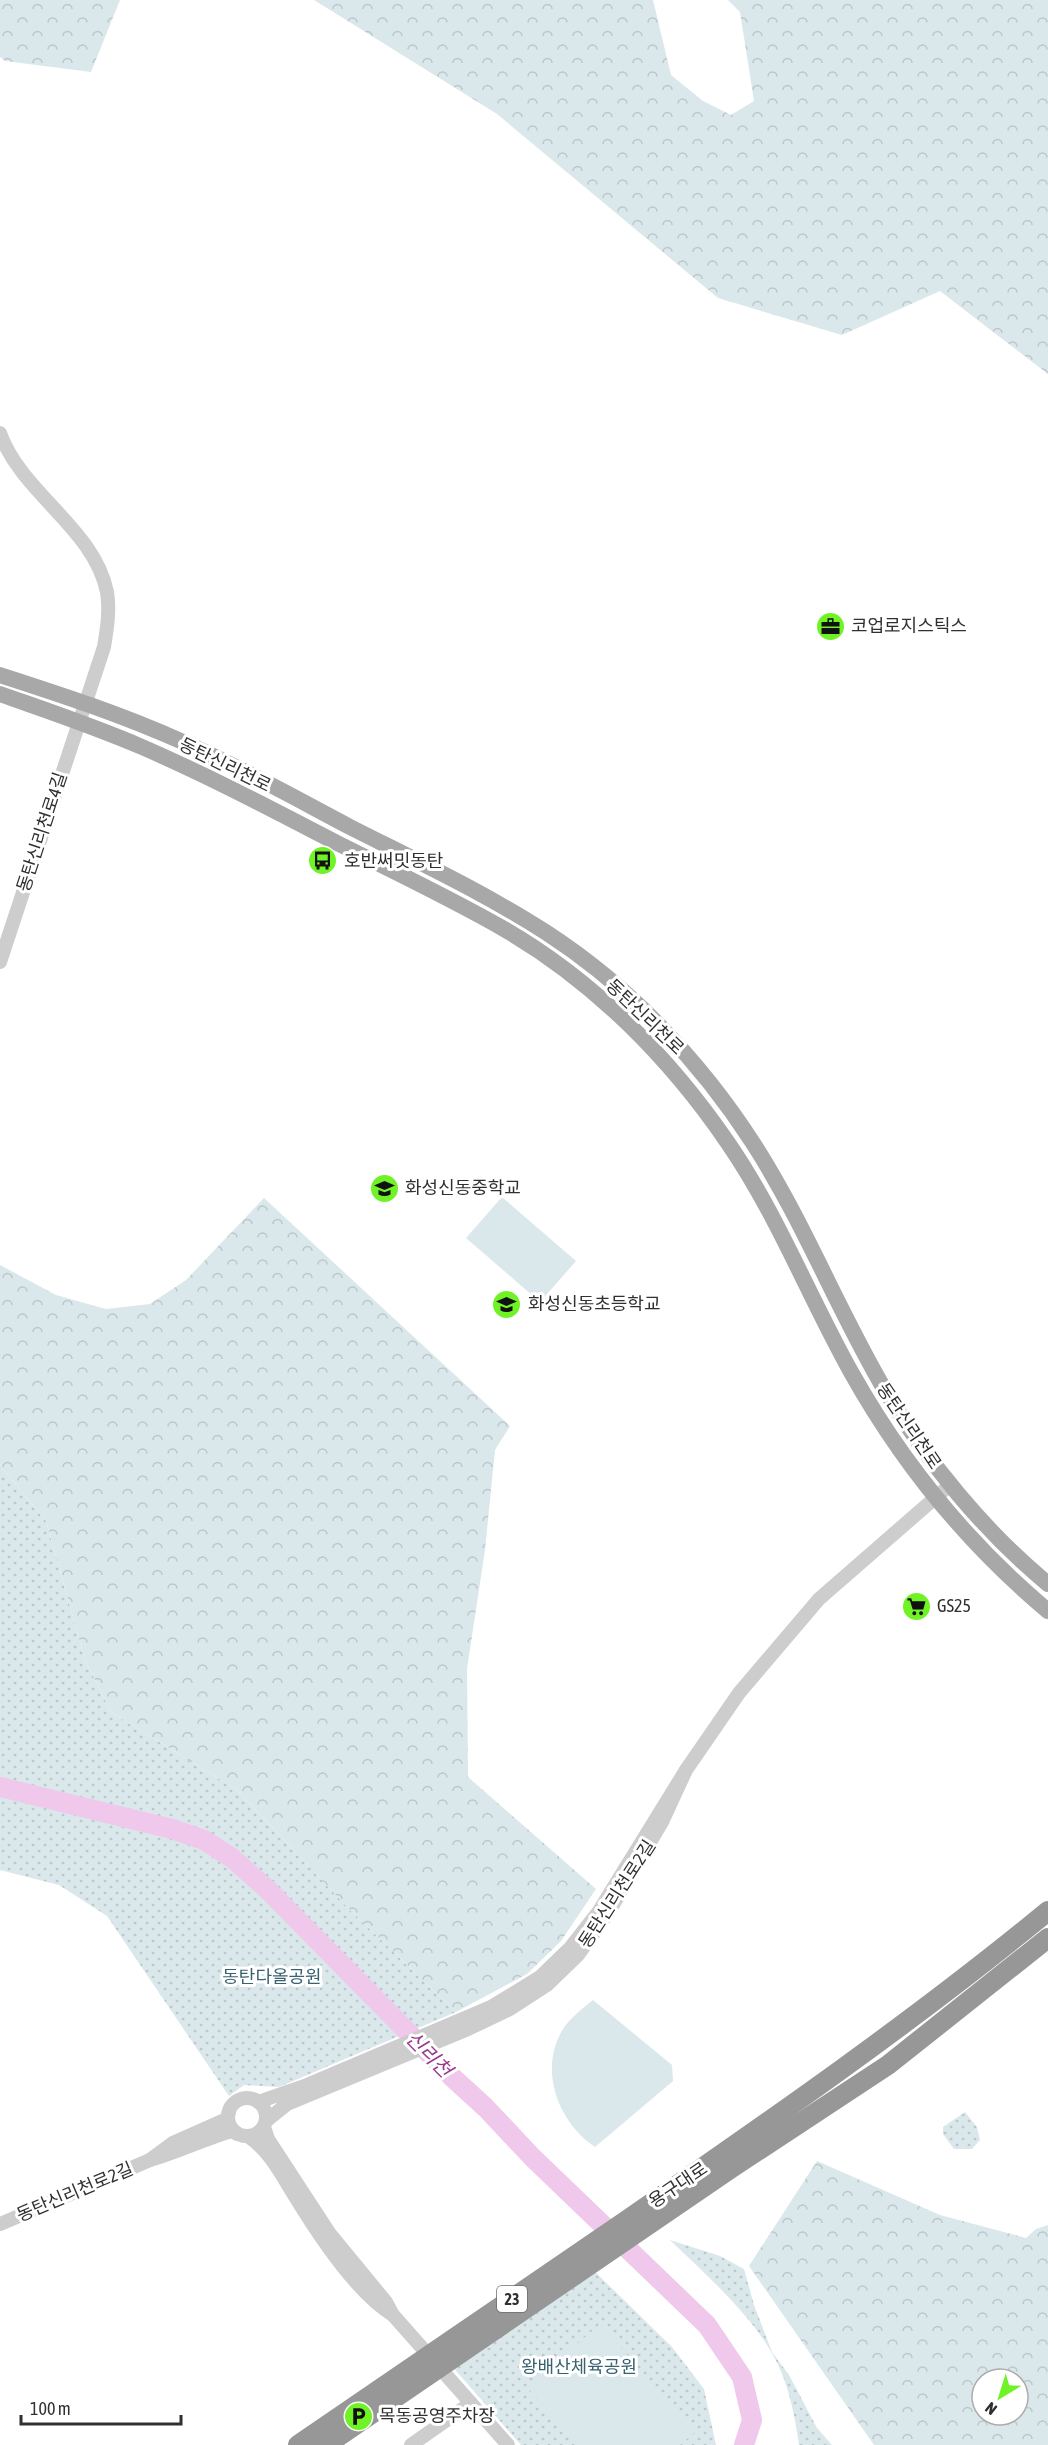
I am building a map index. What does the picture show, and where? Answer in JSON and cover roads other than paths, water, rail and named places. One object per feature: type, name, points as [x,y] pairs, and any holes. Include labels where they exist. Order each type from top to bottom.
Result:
[{"type":"highway","name":"용구대로","points":[[326,2445],[729,2160],[1048,1911]]},
{"type":"highway","name":"용구대로","points":[[298,2445],[729,2160],[888,2065],[1048,1938]]},
{"type":"main road","name":"동탄신리천로","points":[[0,675],[86,703],[211,755],[478,892],[551,936],[624,993],[688,1057],[754,1144],[793,1213],[886,1392],[951,1484],[992,1530],[1048,1584]]},
{"type":"main road","name":"동탄신리천로","points":[[0,694],[142,747],[191,769],[505,930],[569,973],[621,1018],[674,1071],[730,1146],[752,1182],[850,1371],[899,1450],[936,1498],[1005,1573],[1048,1611]]},
{"type":"street","name":"동탄신리천로4길","points":[[0,433],[12,459],[89,553],[100,571],[107,593],[108,623],[104,647],[0,962]]},
{"type":"street","name":"동탄신리천로2길","points":[[258,2102],[311,2089],[464,2025],[529,1985],[570,1948],[598,1911],[686,1770],[739,1693],[819,1599],[951,1484]]},
{"type":"street","name":"동탄신리천로2길","points":[[265,2124],[287,2104],[311,2089]]},
{"type":"street","points":[[150,2160],[173,2143],[227,2119],[229,2112],[242,2099],[258,2102],[264,2109],[265,2124],[275,2151],[319,2218],[386,2302],[393,2315],[508,2445]]},
{"type":"street","points":[[229,2112],[230,2124],[243,2135],[255,2135],[265,2124]]},
{"type":"street","points":[[150,2160],[232,2131],[263,2146],[300,2205],[346,2268],[381,2307],[393,2315]]},
{"type":"street","name":"동탄신리천로2길","points":[[0,2224],[150,2160]]},
{"type":"street","points":[[411,2445],[471,2403]]},
{"type":"waterway","name":"신리천","points":[[0,1787],[172,1829],[204,1840],[232,1858],[267,1889],[532,2157],[707,2325],[742,2377],[752,2420],[744,2445]]},
{"type":"place","name":"코업로지스틱스","points":[[830,626]]},
{"type":"place","name":"호반써밋동탄","points":[[323,861]]},
{"type":"place","name":"화성신동중학교","points":[[384,1188]]},
{"type":"place","name":"화성신동초등학교","points":[[507,1304]]},
{"type":"place","name":"GS25","points":[[916,1606]]},
{"type":"place","name":"목동공영주차장","points":[[358,2416]]},
{"type":"park label","name":"동탄다올공원","points":[[272,1977]]},
{"type":"park label","name":"왕배산체육공원","points":[[579,2367]]}]
